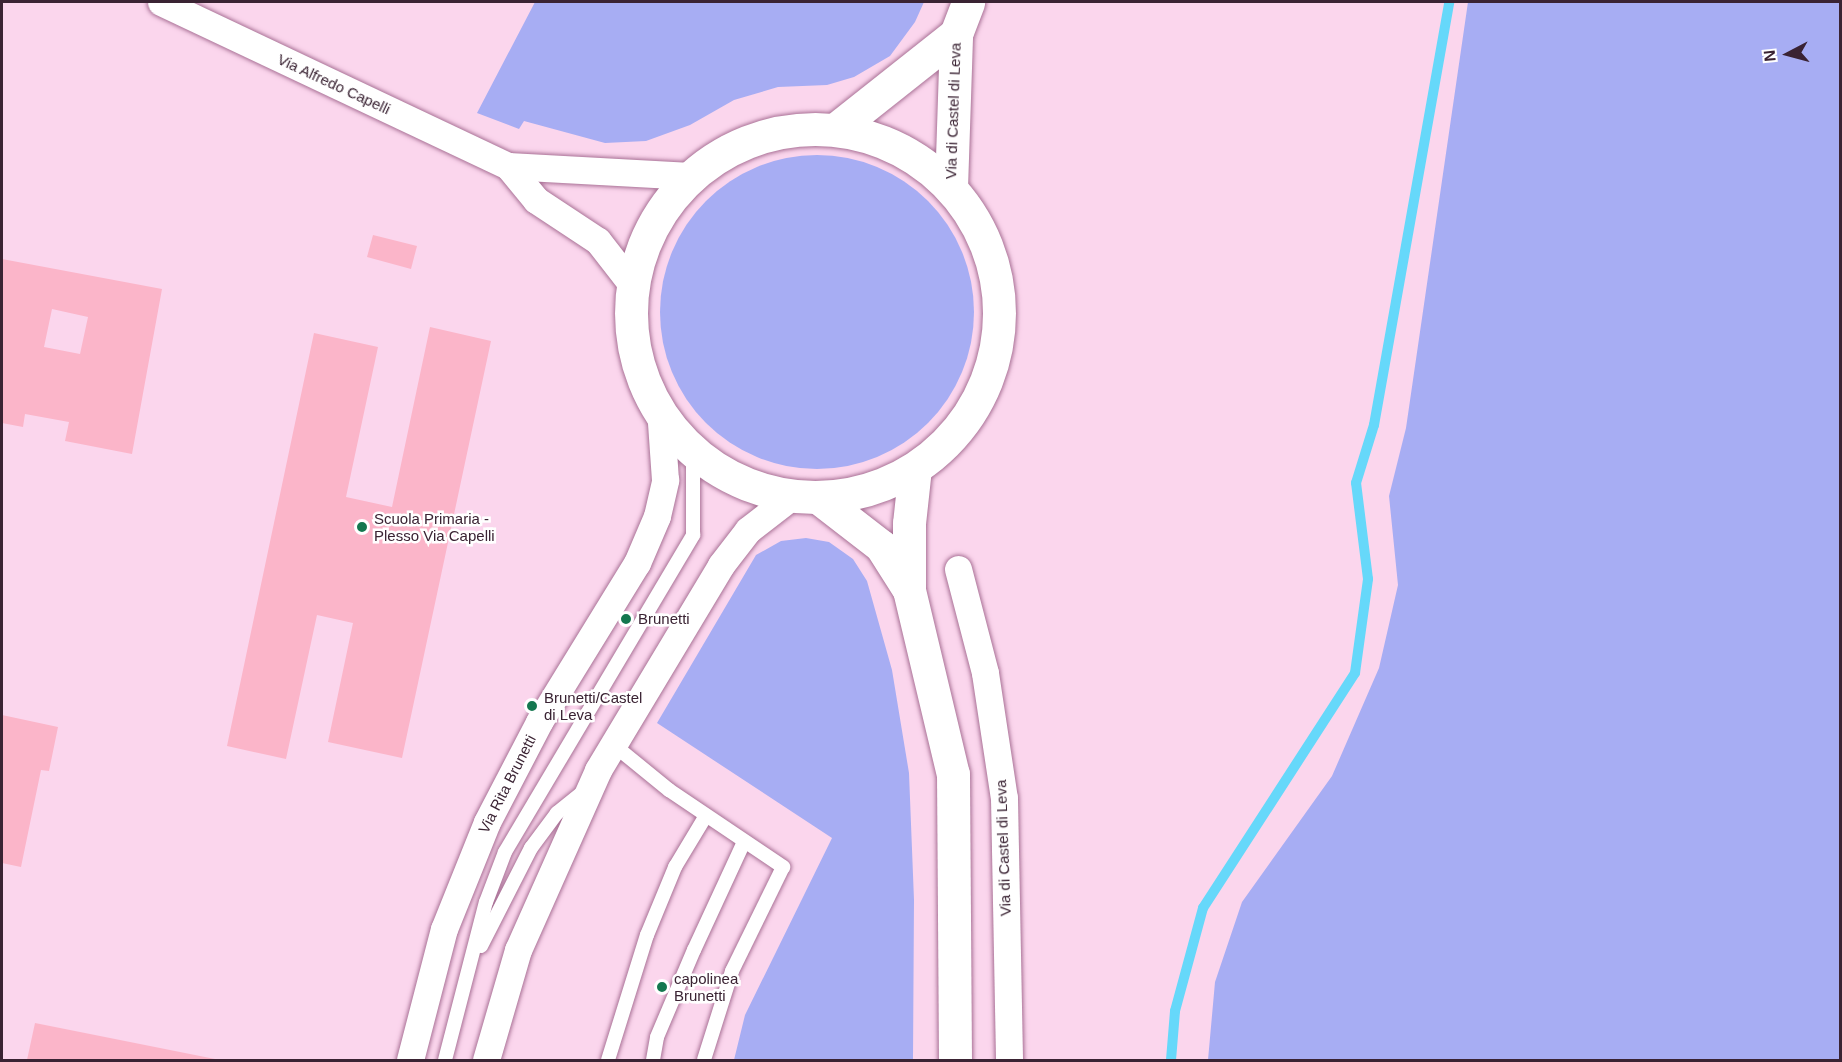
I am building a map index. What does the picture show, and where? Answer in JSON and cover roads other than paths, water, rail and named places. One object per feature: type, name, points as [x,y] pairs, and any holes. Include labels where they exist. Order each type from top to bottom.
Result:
[{"type":"street","name":"Via Alfredo Capelli","points":[[161,2],[508,166],[691,176]]},
{"type":"street","name":"Via di Castel di Leva","points":[[951,188],[956,34],[968,2]]},
{"type":"street","name":"Via di Castel di Leva","points":[[836,129],[956,34]]},
{"type":"street","points":[[805,497],[879,486],[915,468],[950,439],[977,402],[993,359],[998,325],[994,268],[977,225],[951,188],[918,159],[878,139],[836,129],[797,129],[758,137],[723,153],[691,176],[668,201],[650,230],[633,286],[634,343],[661,423],[723,473],[748,484],[805,497],[881,546],[909,590]]},
{"type":"street","name":"Via Alfredo Capelli","points":[[508,166],[536,200],[598,241],[633,286]]},
{"type":"street","name":"Via Rita Brunetti","points":[[410,1060],[444,929],[487,822],[539,722],[637,563],[657,516],[665,480],[661,423]]},
{"type":"street","points":[[915,468],[909,523],[909,590],[953,774],[956,1060]]},
{"type":"street","name":"Via Rita Brunetti","points":[[486,1060],[518,950],[590,786],[721,564],[748,530],[805,497]]},
{"type":"street","name":"Via di Castel di Leva","points":[[958,569],[985,673],[1005,798],[1009,1060]]},
{"type":"lane","name":"Via Rita Brunetti","points":[[445,1060],[486,902],[505,852],[693,535],[693,451]]},
{"type":"lane","points":[[615,746],[705,817],[783,867],[732,971],[704,1060]]},
{"type":"lane","name":"Via Rita Brunetti","points":[[468,975],[531,848],[557,813],[590,786]]},
{"type":"lane","points":[[608,1060],[647,935],[675,867],[705,817]]},
{"type":"lane","points":[[653,1060],[657,1037],[744,842]]},
{"type":"waterway","points":[[1171,1060],[1175,1011],[1203,908],[1355,673],[1368,579],[1356,483],[1374,425],[1449,2]]},
{"type":"place","name":"Scuola Primaria - Plesso Via Capelli","points":[[362,527]]},
{"type":"place","name":"Brunetti","points":[[626,619]]},
{"type":"place","name":"Brunetti/Castel di Leva","points":[[532,706]]},
{"type":"place","name":"capolinea Brunetti","points":[[662,987]]}]
